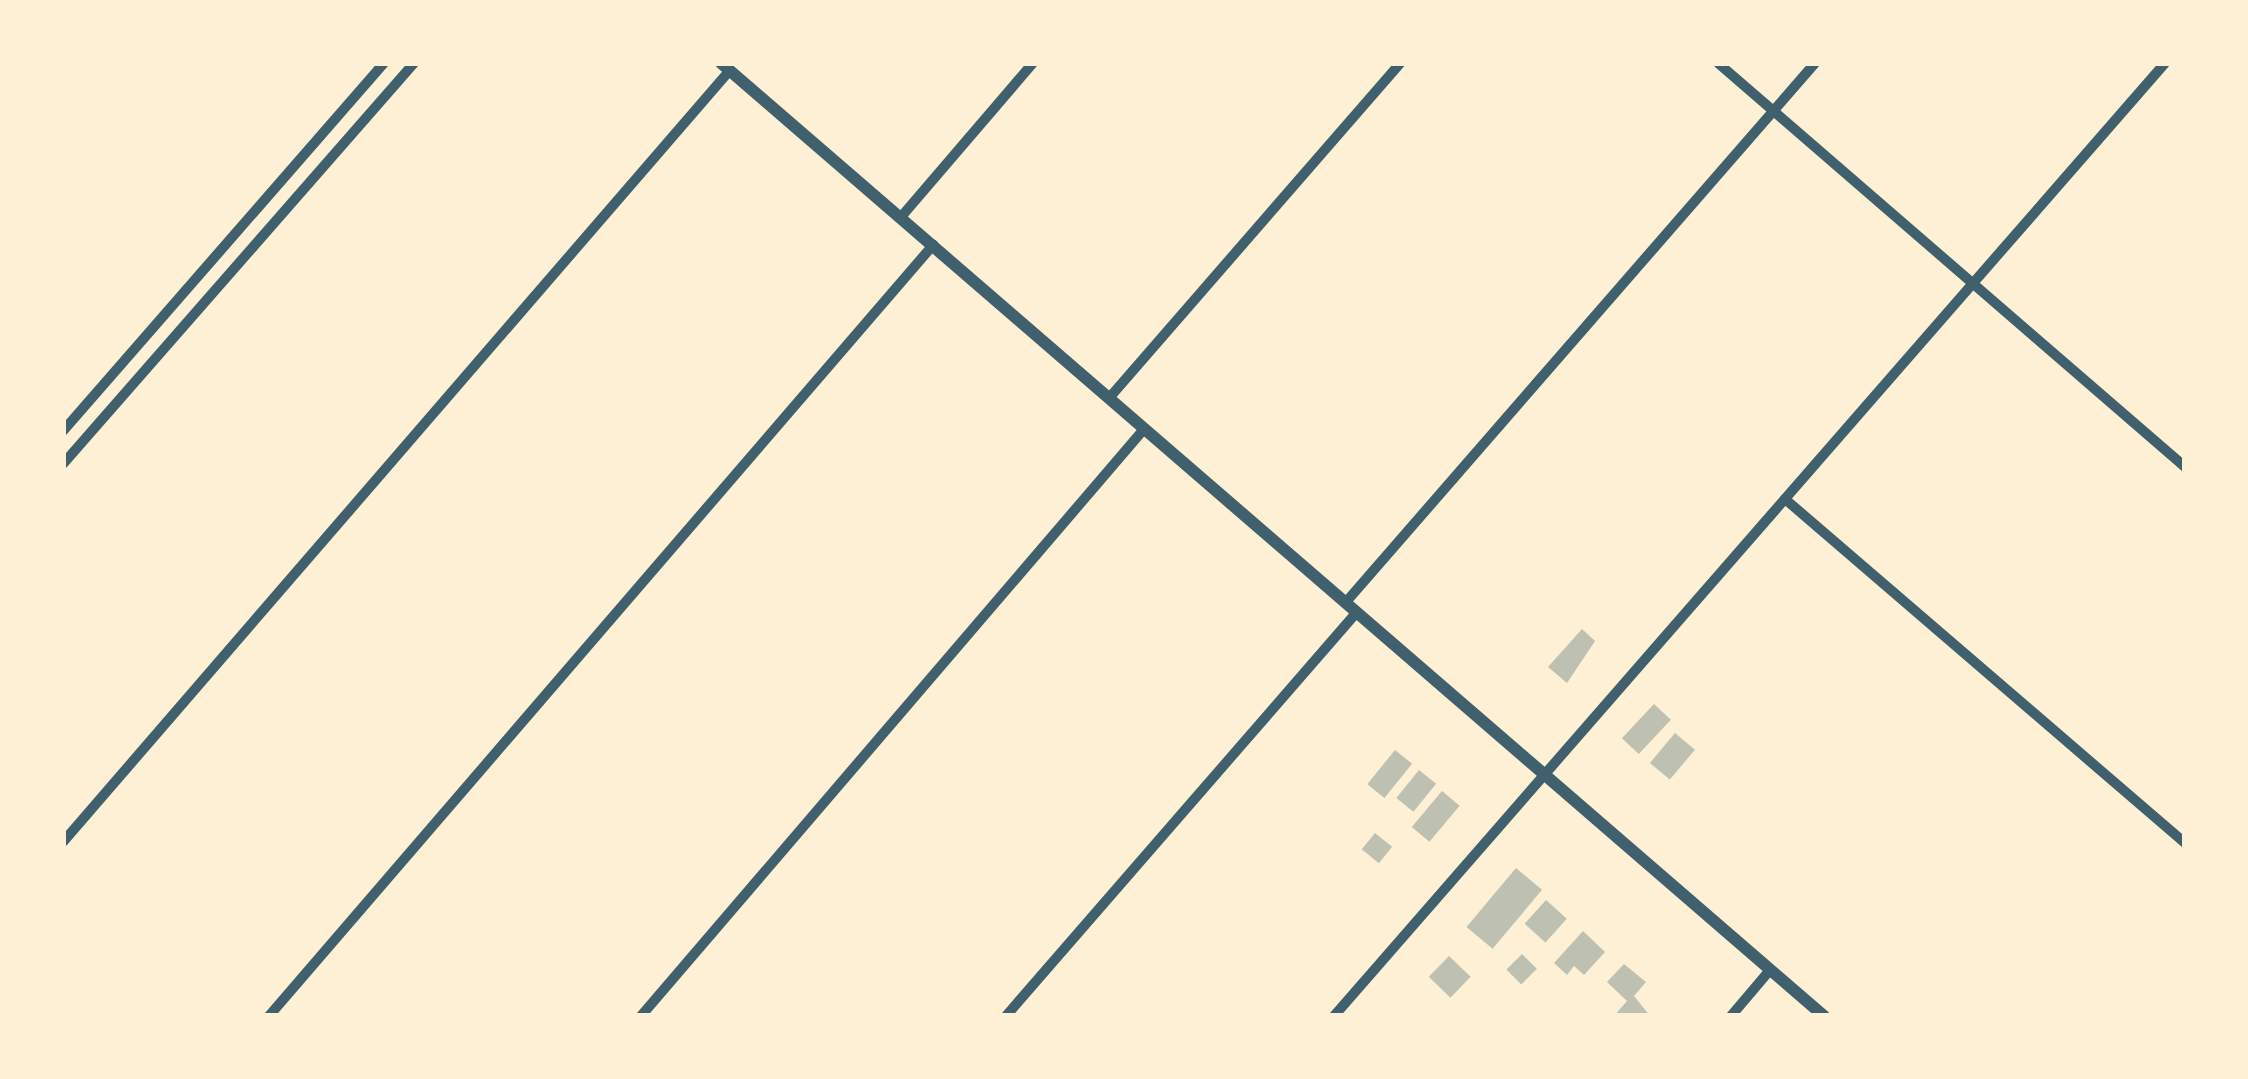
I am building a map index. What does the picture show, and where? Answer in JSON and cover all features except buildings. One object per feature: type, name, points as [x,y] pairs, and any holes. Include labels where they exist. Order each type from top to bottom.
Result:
[{"type":"street","points":[[63,431],[384,63]]},
{"type":"street","points":[[63,464],[414,63]]},
{"type":"street","points":[[901,217],[1034,63]]},
{"type":"street","points":[[1110,398],[1400,63]]},
{"type":"street","points":[[1718,63],[2180,463],[2185,447]]},
{"type":"street","points":[[1006,1016],[1815,63]]},
{"type":"street","points":[[1334,1016],[2165,63]]},
{"type":"street","points":[[63,842],[726,67],[1824,1016]]},
{"type":"street","points":[[307,152],[323,166]]},
{"type":"street","points":[[269,1016],[933,245]]},
{"type":"street","points":[[116,370],[133,384]]},
{"type":"street","points":[[641,1016],[1145,428]]},
{"type":"street","points":[[1785,499],[2185,843]]},
{"type":"street","points":[[1731,1016],[1770,970]]}]
